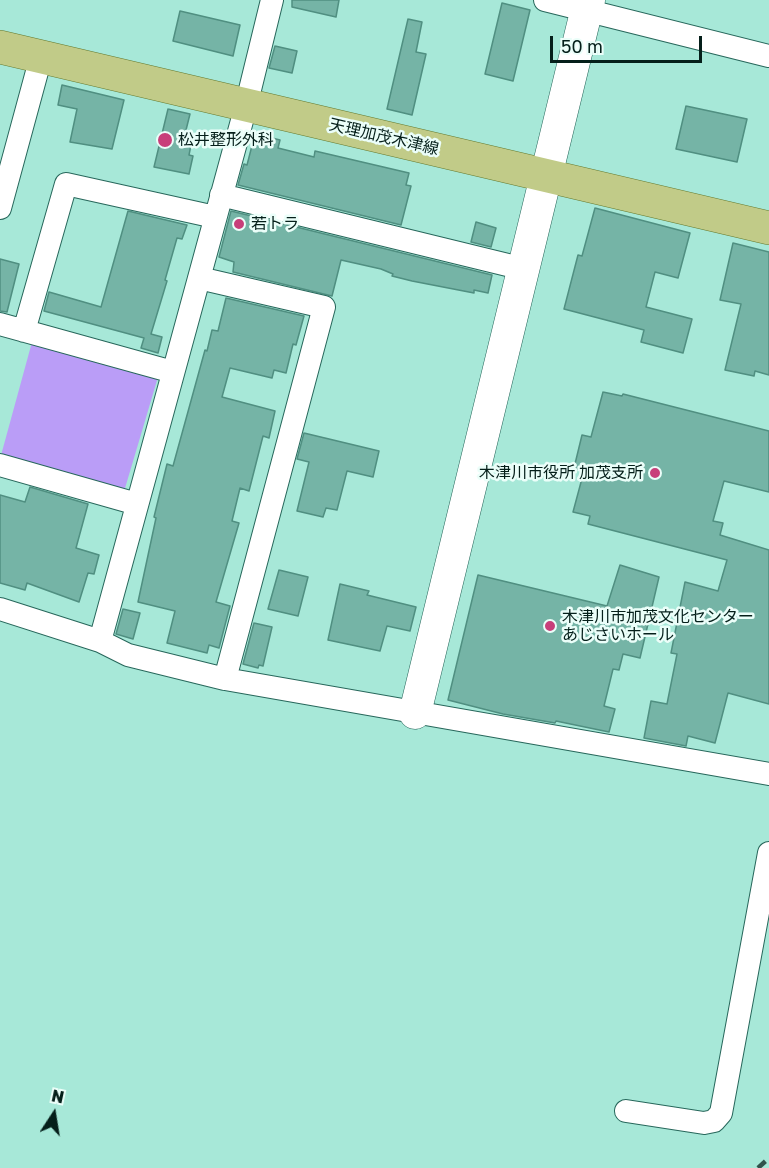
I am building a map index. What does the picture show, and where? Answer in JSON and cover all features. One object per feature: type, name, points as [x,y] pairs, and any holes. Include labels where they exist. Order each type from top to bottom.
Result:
[{"type":"main road","name":"天理加茂木津線","points":[[0,47],[769,228]]},
{"type":"street","points":[[100,641],[246,106],[272,0]]},
{"type":"street","points":[[545,0],[588,5],[769,56]]},
{"type":"street","points":[[415,713],[588,5]]},
{"type":"street","points":[[0,208],[7,157],[41,57]]},
{"type":"street","points":[[24,331],[66,184],[215,217]]},
{"type":"street","points":[[221,195],[524,269]]},
{"type":"street","points":[[199,278],[324,307],[225,679]]},
{"type":"street","points":[[0,324],[173,372]]},
{"type":"street","points":[[0,465],[137,504]]},
{"type":"street","points":[[0,609],[100,641],[128,655],[225,679],[769,774]]},
{"type":"street","points":[[626,1111],[704,1123],[714,1121],[721,1113],[769,853]]},
{"type":"shaded area","points":[[32,342],[158,377],[123,495],[0,459]]},
{"type":"building","points":[[292,0],[339,0],[336,17],[292,7]]},
{"type":"building","points":[[502,3],[530,10],[513,81],[485,74]]},
{"type":"building","points":[[180,11],[240,25],[233,56],[173,41]]},
{"type":"building","points":[[408,19],[422,22],[416,52],[426,54],[412,115],[387,109]]},
{"type":"building","points":[[275,46],[297,51],[292,73],[269,68]]},
{"type":"building","points":[[62,85],[124,100],[112,149],[70,142],[77,109],[58,105]]},
{"type":"building","points":[[686,106],[747,119],[737,162],[676,149]]},
{"type":"building","points":[[168,109],[190,114],[184,138],[192,140],[189,155],[193,156],[189,174],[154,167]]},
{"type":"building","points":[[255,134],[280,140],[278,148],[314,157],[315,151],[409,173],[406,185],[411,186],[401,225],[238,185],[244,164],[247,165]]},
{"type":"building","points":[[595,208],[690,233],[678,278],[655,272],[646,307],[692,319],[683,353],[641,342],[644,330],[564,309],[578,255],[582,256]]},
{"type":"building","points":[[128,211],[187,225],[182,239],[177,238],[151,334],[162,337],[158,353],[141,348],[144,338],[44,311],[49,292],[101,307]]},
{"type":"building","points":[[231,211],[492,275],[488,293],[474,290],[474,293],[412,281],[392,276],[393,274],[381,269],[341,260],[332,296],[233,272],[234,262],[219,257]]},
{"type":"building","points":[[476,222],[496,228],[491,247],[471,242]]},
{"type":"building","points":[[733,243],[769,252],[769,375],[755,371],[754,376],[725,370],[741,304],[720,300]]},
{"type":"building","points":[[0,259],[19,264],[7,312],[0,311]]},
{"type":"building","points":[[226,298],[304,316],[296,345],[293,344],[286,373],[274,370],[272,378],[230,368],[222,397],[275,411],[269,438],[263,436],[249,491],[240,488],[232,521],[239,523],[216,602],[230,606],[219,648],[209,645],[207,653],[167,643],[175,611],[138,602],[156,518],[154,517],[167,464],[173,466],[205,350],[207,351],[212,330],[218,331]]},
{"type":"building","points":[[603,392],[622,396],[623,394],[769,431],[769,492],[724,481],[713,521],[723,523],[720,535],[769,550],[769,704],[728,693],[715,743],[688,736],[686,746],[644,738],[651,701],[667,704],[677,654],[671,653],[685,582],[718,591],[727,560],[588,524],[590,516],[573,512],[584,471],[574,468],[582,435],[591,437]]},
{"type":"building","points":[[304,433],[379,451],[373,477],[347,471],[337,510],[326,508],[323,517],[297,511],[309,462],[297,459]]},
{"type":"building","points":[[30,487],[88,504],[76,548],[99,555],[94,574],[88,573],[79,602],[27,583],[25,590],[0,583],[0,495],[25,502]]},
{"type":"building","points":[[620,565],[659,577],[640,658],[623,654],[619,670],[613,669],[604,706],[615,709],[609,732],[556,721],[555,723],[503,714],[448,700],[478,575],[607,606]]},
{"type":"building","points":[[279,570],[308,577],[298,616],[268,609]]},
{"type":"building","points":[[340,584],[369,591],[367,595],[416,607],[410,631],[387,626],[380,651],[328,640]]},
{"type":"building","points":[[123,609],[140,613],[133,639],[116,634]]},
{"type":"building","points":[[254,623],[272,627],[263,666],[259,665],[258,668],[243,664]]},
{"type":"railway","points":[[758,1168],[769,1158]]},
{"type":"place","name":"松井整形外科","points":[[165,140]]},
{"type":"place","name":"若トラ","points":[[239,224]]},
{"type":"place","name":"木津川市役所 加茂支所","points":[[655,473]]},
{"type":"place","name":"木津川市加茂文化センター あじさいホール","points":[[550,626]]}]
